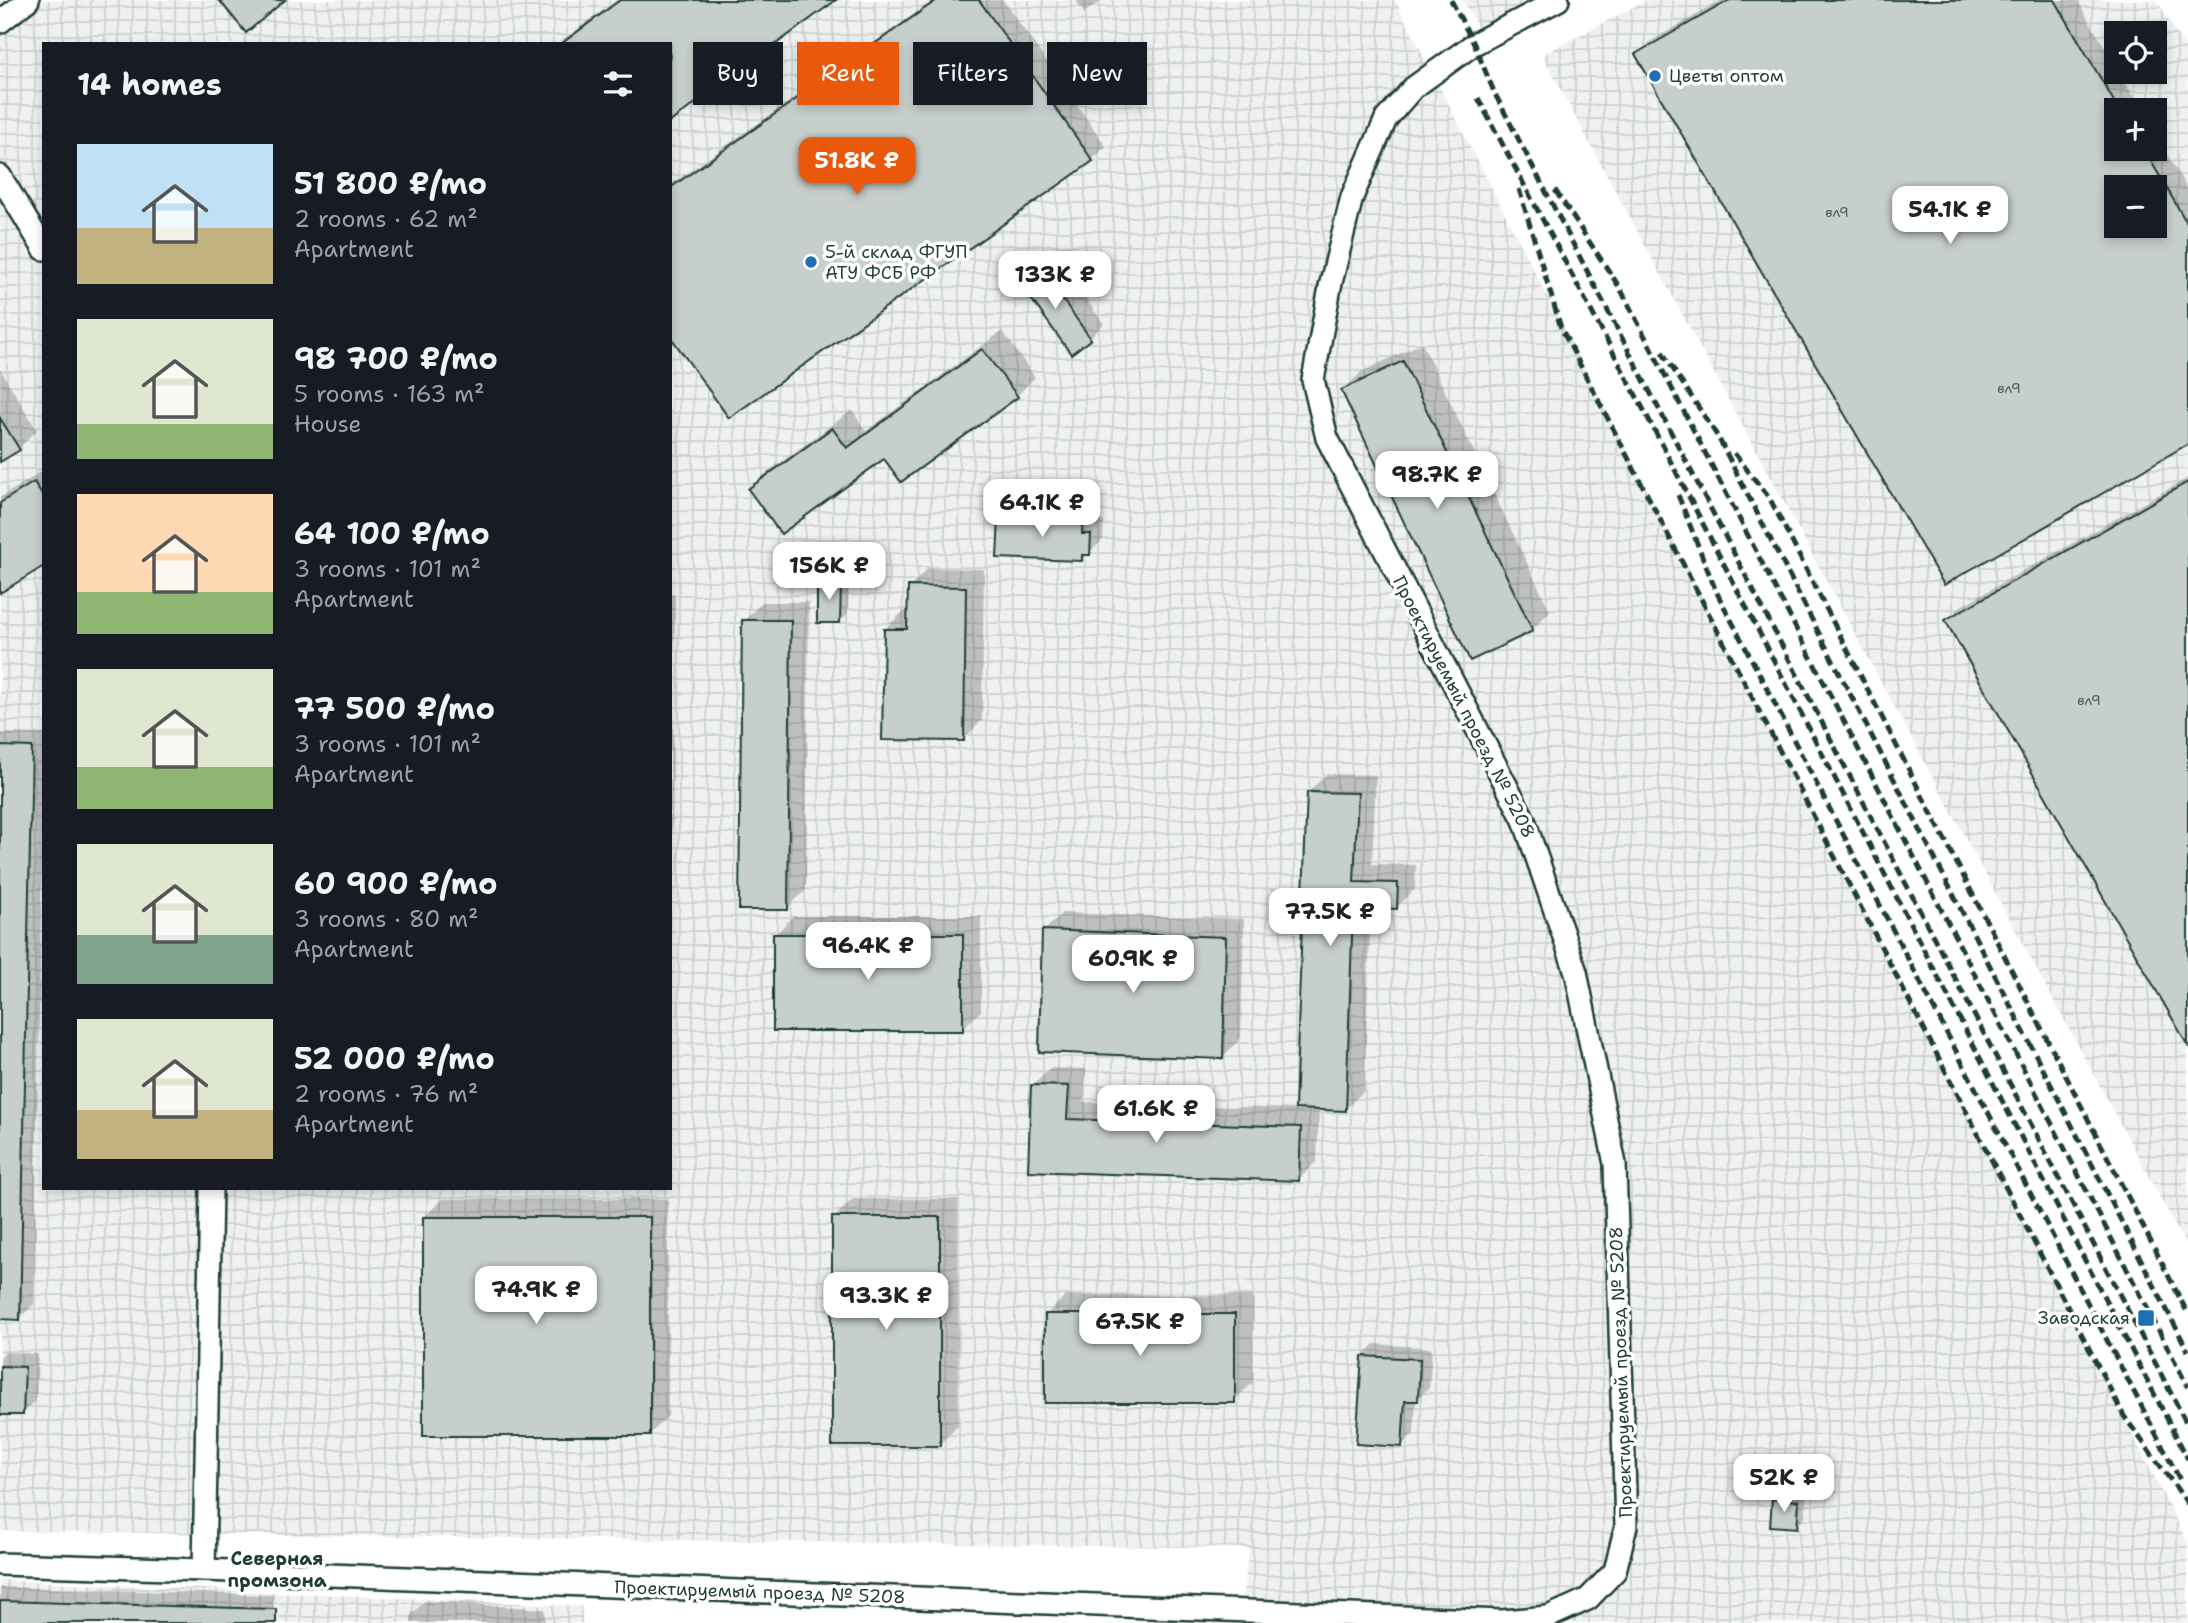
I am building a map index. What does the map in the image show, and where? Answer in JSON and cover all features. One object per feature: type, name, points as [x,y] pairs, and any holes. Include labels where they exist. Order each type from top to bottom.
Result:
[{"type":"street","points":[[0,22],[28,0]]},
{"type":"street","name":"Проектируемый проезд № 5208","points":[[0,1564],[1502,1621],[1548,1616],[1588,1599],[1615,1571],[1626,1525],[1615,1164],[1576,972],[1524,820],[1327,438],[1313,380],[1330,287],[1352,197],[1386,120],[1413,88],[1474,44],[1558,0]]},
{"type":"street","points":[[0,176],[42,246]]},
{"type":"street","points":[[204,1570],[211,1190]]},
{"type":"shaded area","points":[[0,0],[1395,0],[2188,1543],[2188,1623],[1239,1623],[1249,1548],[0,1531]]},
{"type":"shaded area","points":[[1463,0],[1538,0],[1480,32]]},
{"type":"shaded area","points":[[1647,0],[2157,0],[2188,53],[2188,1249],[1542,55]]},
{"type":"shaded area","points":[[0,1580],[581,1606],[583,1623],[0,1623]]},
{"type":"building","points":[[219,0],[285,0],[246,33]]},
{"type":"building","points":[[620,0],[836,0],[779,42],[693,42],[693,105],[672,121],[672,42],[564,42]]},
{"type":"building","name":"5-й склад ФГУП АТУ ФСБ РФ","points":[[937,0],[979,0],[1009,42],[913,42],[913,105],[1033,105],[1033,76],[1047,96],[1047,105],[1053,105],[1093,161],[729,418],[672,339],[672,187],[797,99],[797,105],[899,105],[899,42],[877,42]]},
{"type":"building","points":[[1730,0],[2055,0],[2112,98],[2104,98],[2104,161],[2151,161],[2159,175],[2104,175],[2104,238],[2167,238],[2167,189],[2188,225],[2188,444],[1944,585],[1635,54]]},
{"type":"building","points":[[1039,267],[1091,339],[1071,354],[1019,282]]},
{"type":"building","points":[[982,349],[1018,397],[901,482],[884,459],[781,534],[748,489],[832,428],[847,448]]},
{"type":"building","points":[[1403,361],[1533,631],[1470,661],[1341,390]]},
{"type":"building","points":[[0,418],[20,450],[0,462]]},
{"type":"building","points":[[34,482],[42,494],[42,567],[0,593],[0,503]]},
{"type":"building","points":[[2188,482],[2188,1046],[1945,620]]},
{"type":"building","points":[[999,517],[1083,520],[1082,534],[1091,534],[1090,555],[1082,555],[1082,561],[997,558]]},
{"type":"building","points":[[817,581],[841,582],[840,623],[817,623]]},
{"type":"building","points":[[908,586],[966,587],[964,741],[882,740],[884,629],[907,629]]},
{"type":"building","points":[[742,620],[791,620],[788,910],[739,910]]},
{"type":"building","points":[[0,746],[32,747],[20,1320],[0,1319]]},
{"type":"building","points":[[1307,792],[1358,793],[1354,882],[1398,883],[1397,909],[1353,907],[1346,1111],[1295,1109]]},
{"type":"building","points":[[1042,930],[1226,937],[1223,1059],[1039,1052]]},
{"type":"building","points":[[773,934],[963,934],[963,1031],[773,1031]]},
{"type":"building","points":[[1031,1085],[1069,1086],[1067,1119],[1301,1127],[1299,1181],[1028,1171]]},
{"type":"building","points":[[423,1217],[650,1217],[650,1436],[423,1436]]},
{"type":"building","points":[[832,1217],[940,1217],[940,1446],[832,1446]]},
{"type":"building","points":[[1045,1314],[1235,1314],[1235,1403],[1045,1403]]},
{"type":"building","points":[[1362,1356],[1420,1359],[1418,1401],[1405,1401],[1402,1447],[1356,1444]]},
{"type":"building","points":[[0,1366],[25,1367],[23,1415],[0,1415]]},
{"type":"building","points":[[1772,1499],[1799,1501],[1797,1528],[1770,1526]]},
{"type":"building","points":[[0,1601],[276,1609],[276,1623],[0,1623]]},
{"type":"railway","points":[[1451,0],[1474,44],[1495,94],[2188,1426]]},
{"type":"railway","points":[[1478,98],[1647,416],[2188,1459]]},
{"type":"railway","points":[[1519,189],[1561,328],[2124,1416],[2188,1504]]},
{"type":"railway","points":[[1555,190],[1620,288],[2188,1387]]},
{"type":"railway","points":[[1662,352],[1718,437],[2188,1351]]},
{"type":"railway","points":[[1734,453],[1770,499],[2188,1314]]},
{"type":"railway","points":[[1678,495],[1716,591],[2180,1480]]},
{"type":"place","name":"Цветы оптом","points":[[1655,76]]},
{"type":"place","name":"5-й склад ФГУП АТУ ФСБ РФ","points":[[811,262]]},
{"type":"place","name":"Заводская","points":[[2146,1318]]},
{"type":"district","name":"Северная промзона","points":[[277,1569]]}]
